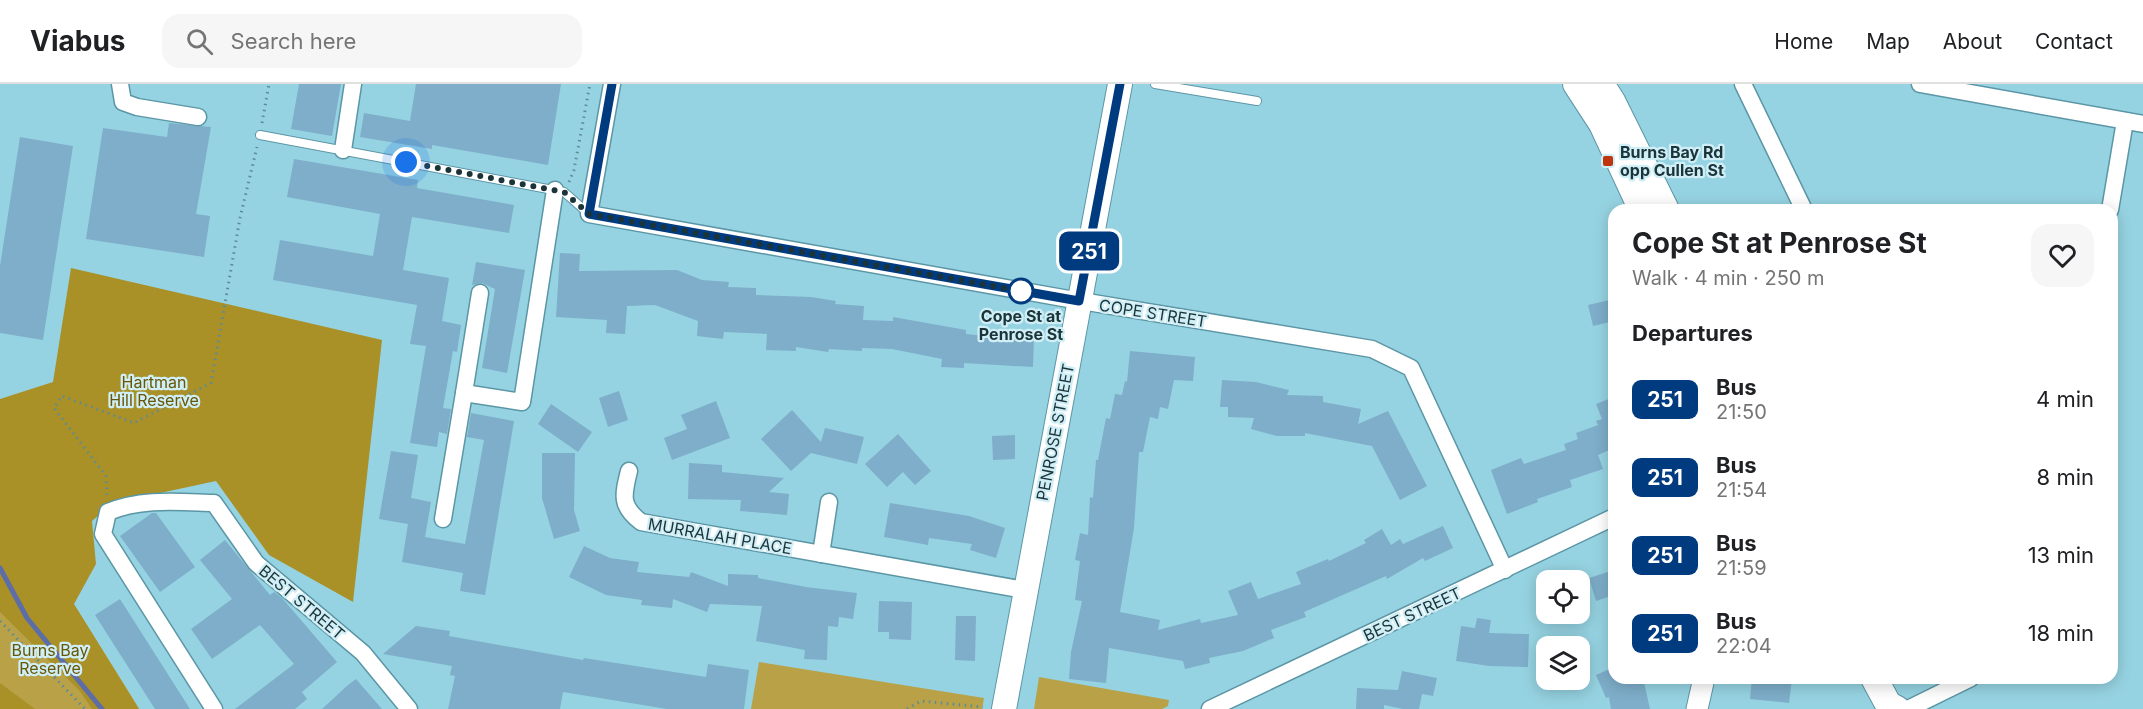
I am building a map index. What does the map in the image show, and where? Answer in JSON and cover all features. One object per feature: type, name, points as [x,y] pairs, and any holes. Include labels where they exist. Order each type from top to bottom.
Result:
[{"type":"main road","name":"PENROSE STREET","points":[[994,708],[1024,590],[1120,84]]},
{"type":"main road","points":[[1576,84],[1602,124],[1639,204]]},
{"type":"main road","points":[[1601,84],[1612,101],[1663,204]]},
{"type":"main road","points":[[1877,684],[1888,704],[1897,709]]},
{"type":"main road","points":[[1897,684],[1903,695],[1902,709]]},
{"type":"street","points":[[120,84],[123,102],[137,107],[198,117]]},
{"type":"street","points":[[343,150],[353,84]]},
{"type":"street","points":[[589,214],[612,84]]},
{"type":"street","points":[[1743,84],[1801,204]]},
{"type":"street","points":[[1920,84],[2143,124]]},
{"type":"street","points":[[2110,204],[2126,121]]},
{"type":"street","points":[[464,393],[522,402],[559,191]]},
{"type":"street","name":"COPE STREET","points":[[589,214],[1079,301],[1372,349],[1412,368],[1505,570]]},
{"type":"street","points":[[442,519],[480,293]]},
{"type":"street","name":"MURRALAH PLACE","points":[[628,471],[624,488],[624,504],[631,515],[641,522],[1024,590]]},
{"type":"street","points":[[821,554],[829,502]]},
{"type":"street","name":"BEST STREET","points":[[108,512],[127,504],[214,503],[256,563],[363,653],[409,709]]},
{"type":"street","points":[[108,512],[103,534],[214,709]]},
{"type":"street","name":"BEST STREET","points":[[1210,709],[1227,705],[1608,520]]},
{"type":"street","points":[[1697,709],[1703,684]]},
{"type":"street","points":[[1908,709],[1959,684]]},
{"type":"lane","points":[[1155,84],[1257,101]]},
{"type":"lane","points":[[260,135],[559,191],[589,214]]},
{"type":"path","points":[[108,512],[106,476],[54,408],[62,396],[134,423],[211,383],[240,218],[260,135],[269,84]]},
{"type":"path","points":[[559,191],[574,170],[590,84]]},
{"type":"path","points":[[0,621],[85,709]]},
{"type":"path","points":[[907,709],[921,701],[994,708]]},
{"type":"green space","name":"Hartman Hill Reserve","points":[[71,268],[382,340],[353,602],[269,555],[216,481],[146,496],[118,499],[92,521],[96,564],[74,604],[139,709],[92,709],[80,691],[0,612],[0,399],[53,382]]},
{"type":"green space","name":"Burns Bay Reserve","points":[[0,486],[130,694],[139,709],[0,709]]},
{"type":"green space","points":[[759,662],[984,698],[982,709],[751,709]]},
{"type":"green space","points":[[1039,677],[1169,700],[1168,706],[1162,709],[1034,709]]},
{"type":"green space","points":[[0,683],[35,709],[0,709]]},
{"type":"building","points":[[299,84],[341,84],[332,136],[291,129]]},
{"type":"building","points":[[416,84],[561,84],[548,165],[432,145],[432,149],[360,137],[364,113],[410,121]]},
{"type":"building","points":[[169,123],[211,127],[196,214],[210,216],[204,257],[86,239],[103,128],[167,137]]},
{"type":"building","points":[[20,137],[73,146],[43,340],[0,333],[0,266]]},
{"type":"building","points":[[294,159],[418,180],[417,188],[514,205],[509,233],[412,217],[403,270],[449,278],[442,321],[461,325],[457,352],[453,351],[443,408],[451,409],[447,434],[439,432],[437,447],[410,443],[426,346],[410,344],[417,305],[273,280],[280,240],[373,256],[380,214],[287,197]]},
{"type":"building","points":[[560,253],[580,254],[579,271],[677,270],[702,280],[729,282],[728,287],[756,288],[756,295],[811,297],[836,301],[835,304],[864,306],[863,320],[893,321],[893,317],[966,330],[966,334],[1006,338],[1006,336],[1034,337],[1033,367],[964,363],[964,368],[941,367],[942,359],[892,349],[862,348],[862,351],[829,349],[828,352],[796,347],[796,351],[766,350],[767,334],[724,332],[723,339],[697,336],[698,321],[655,305],[627,306],[625,334],[606,333],[607,320],[556,317]]},
{"type":"building","points":[[476,262],[525,270],[507,373],[482,368],[495,289],[482,283],[472,285]]},
{"type":"building","points":[[1608,300],[1608,322],[1593,326],[1588,305]]},
{"type":"building","points":[[1130,351],[1195,357],[1193,381],[1174,380],[1168,409],[1160,407],[1158,419],[1150,417],[1143,452],[1139,452],[1134,528],[1120,612],[1160,620],[1158,630],[1200,619],[1201,623],[1238,615],[1228,591],[1251,582],[1258,599],[1301,584],[1296,572],[1328,559],[1329,561],[1366,543],[1364,540],[1382,529],[1391,545],[1400,539],[1403,544],[1443,526],[1453,548],[1425,561],[1423,558],[1387,579],[1386,576],[1304,612],[1306,617],[1271,630],[1274,638],[1243,651],[1209,658],[1210,663],[1185,669],[1183,661],[1109,648],[1106,683],[1069,679],[1071,652],[1082,601],[1075,600],[1080,561],[1075,560],[1080,533],[1088,535],[1090,497],[1093,498],[1096,460],[1098,460],[1106,418],[1110,419],[1115,394],[1122,395],[1125,381],[1127,382]]},
{"type":"building","points":[[1222,380],[1256,382],[1289,390],[1287,395],[1323,396],[1323,402],[1361,409],[1358,424],[1388,411],[1427,486],[1400,500],[1372,446],[1305,433],[1305,436],[1277,436],[1251,429],[1254,418],[1228,417],[1228,407],[1220,407]]},
{"type":"building","points":[[619,391],[628,420],[608,427],[599,398]]},
{"type":"building","points":[[1608,399],[1608,451],[1598,455],[1603,469],[1570,480],[1572,487],[1537,499],[1538,502],[1507,514],[1491,470],[1521,458],[1524,464],[1566,450],[1564,444],[1578,439],[1576,433],[1598,425],[1596,421],[1602,419],[1596,404]]},
{"type":"building","points":[[716,401],[730,438],[672,460],[664,438],[687,429],[681,415]]},
{"type":"building","points":[[551,404],[592,432],[578,452],[538,424]]},
{"type":"building","points":[[792,410],[821,442],[825,428],[864,437],[857,464],[811,453],[791,471],[761,439]]},
{"type":"building","points":[[471,413],[514,421],[485,595],[460,591],[463,573],[402,562],[408,524],[379,519],[391,451],[418,455],[411,498],[431,502],[425,537],[465,544],[484,440],[467,437]]},
{"type":"building","points":[[898,434],[931,471],[915,485],[903,472],[887,487],[865,464]]},
{"type":"building","points":[[1015,435],[1015,459],[993,460],[992,436]]},
{"type":"building","points":[[542,453],[575,453],[574,510],[580,531],[554,539],[542,498]]},
{"type":"building","points":[[689,463],[722,465],[722,472],[784,478],[769,492],[789,494],[787,515],[740,511],[741,500],[688,499]]},
{"type":"building","points":[[890,503],[969,516],[1005,528],[996,558],[970,550],[972,544],[929,538],[928,545],[884,537]]},
{"type":"building","points":[[152,513],[156,513],[195,567],[160,592],[120,536]]},
{"type":"building","points":[[225,540],[270,595],[274,592],[282,598],[337,662],[302,692],[307,699],[295,709],[235,709],[294,664],[260,625],[212,659],[191,629],[232,599],[200,560]]},
{"type":"building","points":[[584,546],[610,558],[639,562],[637,572],[689,577],[691,572],[728,586],[728,574],[758,575],[758,578],[806,587],[857,593],[853,619],[839,617],[838,627],[828,626],[827,660],[804,659],[805,650],[756,641],[762,606],[710,604],[707,612],[673,599],[672,608],[641,605],[642,600],[606,595],[569,577]]},
{"type":"building","points":[[1608,572],[1608,597],[1596,601],[1590,578]]},
{"type":"building","points":[[120,599],[190,709],[155,709],[95,615]]},
{"type":"building","points":[[879,601],[912,602],[911,640],[889,639],[889,632],[878,632]]},
{"type":"building","points":[[956,616],[976,616],[975,661],[955,660]]},
{"type":"building","points":[[1477,618],[1491,620],[1489,633],[1529,634],[1528,667],[1489,666],[1456,661],[1461,626],[1475,628]]},
{"type":"building","points":[[416,626],[450,631],[449,636],[583,660],[584,658],[706,677],[708,664],[749,670],[744,709],[667,709],[563,692],[560,709],[448,709],[455,676],[450,675],[452,666],[383,654]]},
{"type":"building","points":[[1608,670],[1608,684],[1644,684],[1650,709],[1611,709],[1609,697],[1606,698],[1596,675]]},
{"type":"building","points":[[1402,671],[1437,678],[1433,696],[1422,694],[1419,709],[1403,709],[1384,705],[1384,709],[1356,709],[1357,688],[1398,690]]},
{"type":"building","points":[[356,679],[382,709],[322,709],[348,685]]},
{"type":"building","points":[[1751,684],[1791,684],[1789,703],[1750,699]]},
{"type":"waterway","points":[[0,568],[27,618],[102,709]]},
{"type":"bus line","name":"251","points":[[612,84],[589,214],[1079,301],[1120,84]]},
{"type":"place","name":"Burns Bay Rd opp Cullen St","points":[[1608,161]]},
{"type":"place","name":"Cope St at Penrose St","points":[[1021,291]]},
{"type":"route","points":[[406,162],[564,192],[589,214],[1021,291]]}]
